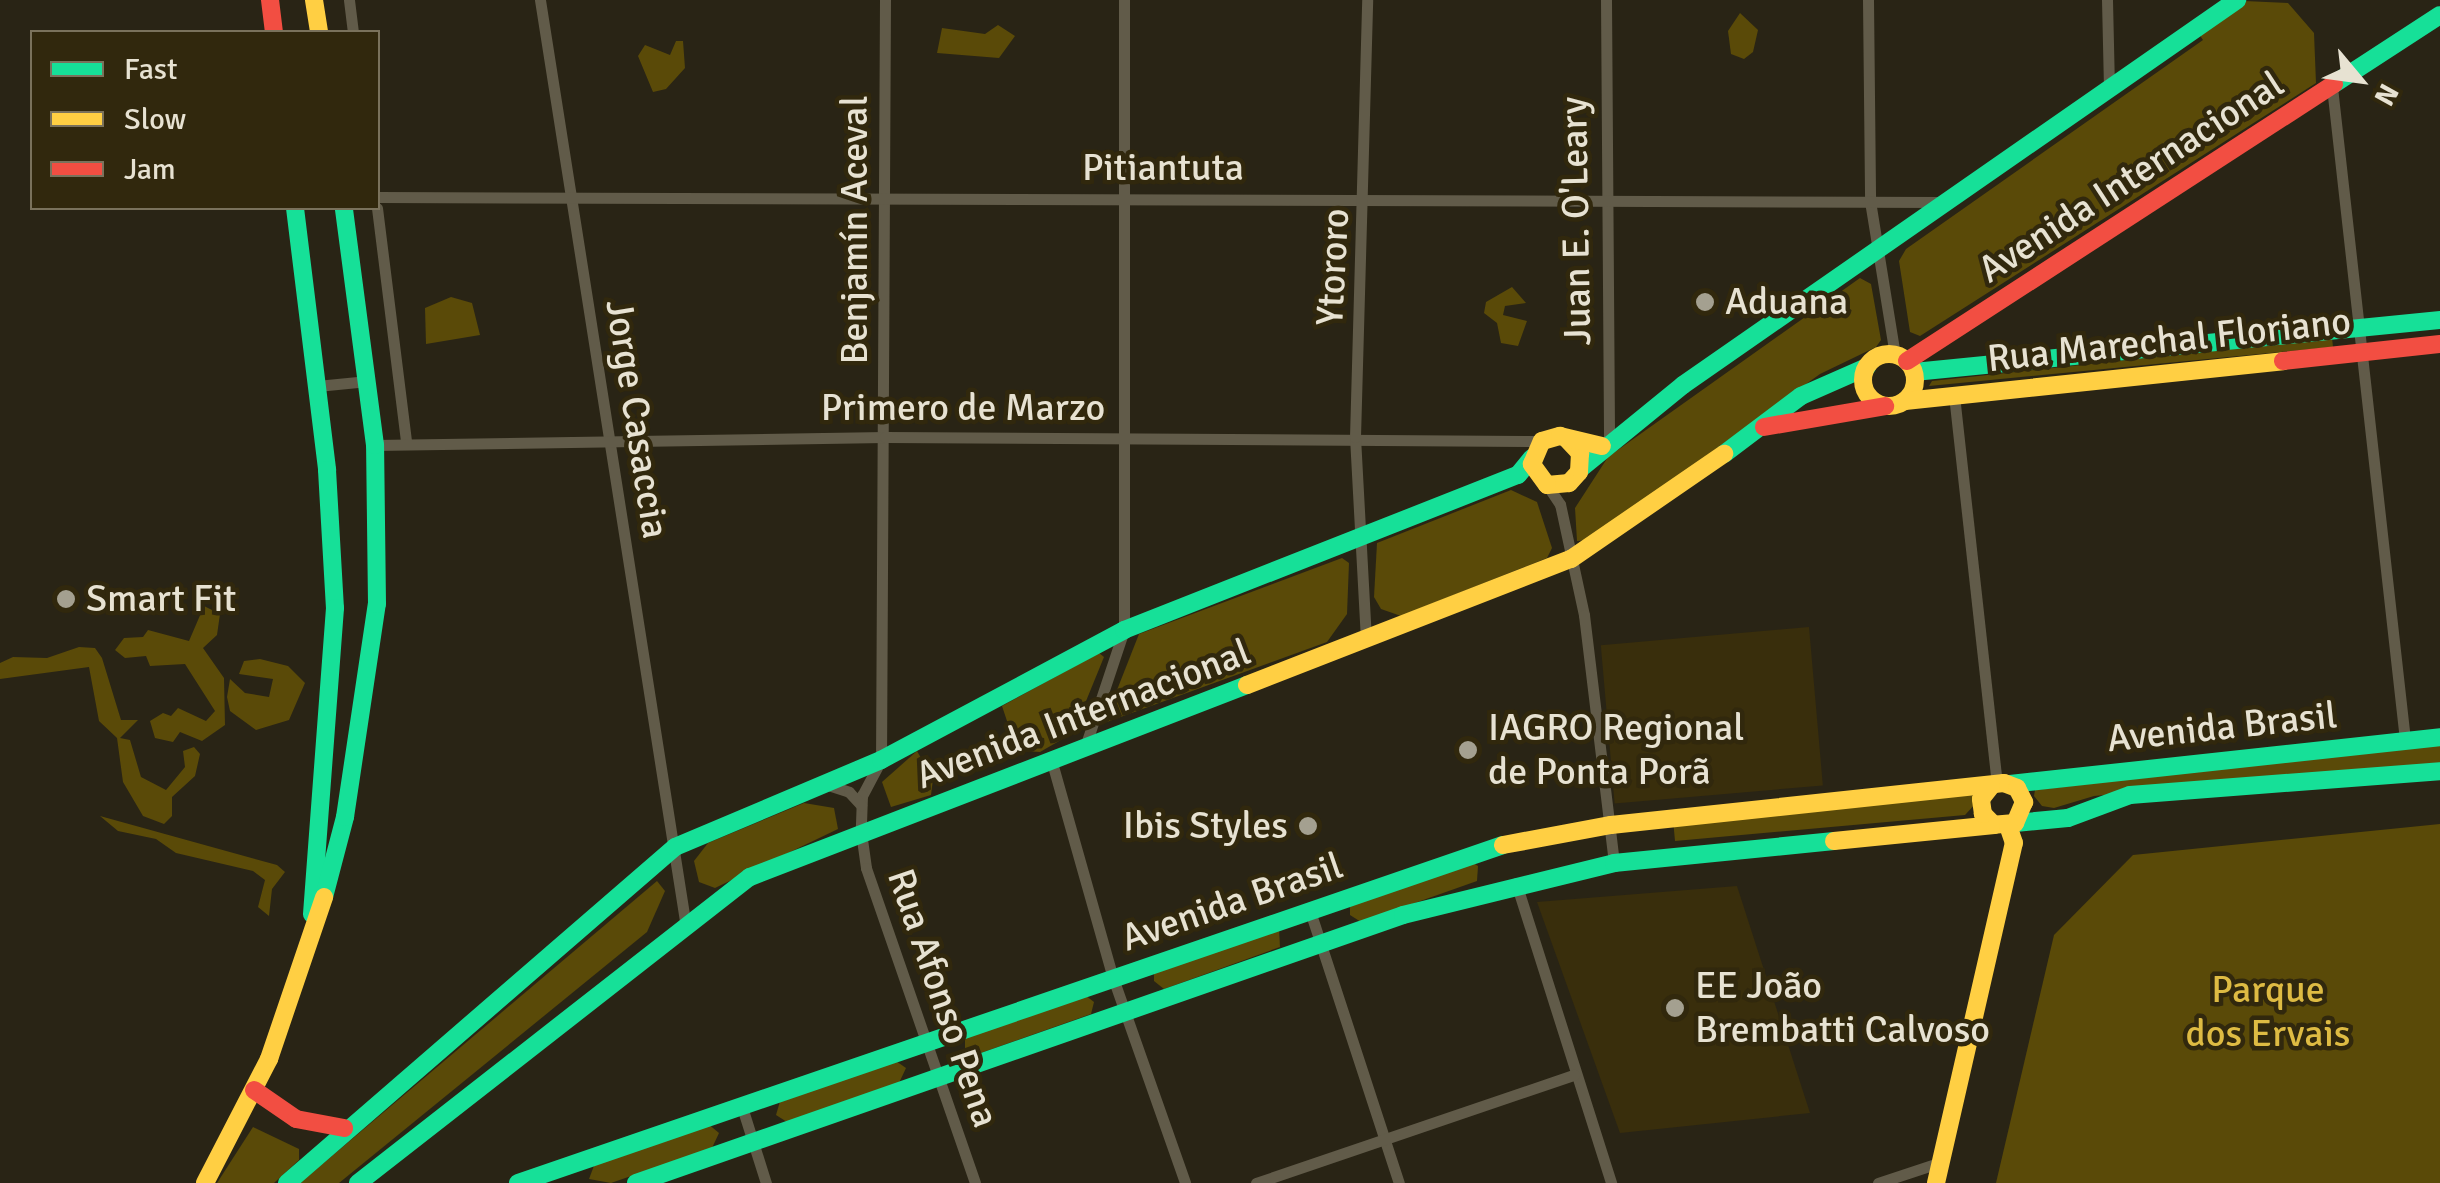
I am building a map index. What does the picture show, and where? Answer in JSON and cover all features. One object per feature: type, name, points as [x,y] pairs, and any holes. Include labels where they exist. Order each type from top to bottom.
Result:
[{"type":"main road","points":[[270,0],[274,30]]},
{"type":"main road","points":[[314,0],[318,30]]},
{"type":"main road","points":[[287,1183],[344,1128],[675,847],[881,760],[1124,630],[1518,476],[1543,482],[1577,474],[1606,444],[2237,0]]},
{"type":"main road","name":"Avenida Internacional","points":[[358,1183],[685,921],[750,876],[1571,559],[1764,427],[1800,396],[1867,367],[1905,363],[2440,15]]},
{"type":"main road","points":[[295,210],[317,386],[335,624],[308,956]]},
{"type":"main road","points":[[206,1183],[254,1090],[308,956],[346,817],[370,676],[377,604],[375,445],[344,210]]},
{"type":"main road","name":"Rua Marechal Floriano","points":[[1905,363],[2440,320]]},
{"type":"main road","name":"Rua Marechal Floriano","points":[[1885,406],[1954,395],[2440,344]]},
{"type":"main road","points":[[1905,363],[1905,401]]},
{"type":"main road","points":[[1867,367],[1866,391],[1885,406]]},
{"type":"main road","points":[[1764,427],[1885,406]]},
{"type":"main road","points":[[1518,476],[1535,451],[1566,438],[1606,444]]},
{"type":"main road","points":[[1566,438],[1580,454],[1577,474]]},
{"type":"main road","points":[[1535,451],[1543,482]]},
{"type":"main road","name":"Avenida Brasil","points":[[518,1183],[554,1177],[928,1041],[1500,845],[1611,825],[2440,737]]},
{"type":"main road","name":"Avenida Brasil","points":[[636,1183],[939,1075],[1321,948],[1403,915],[1516,883],[1614,863],[2068,818],[2130,795],[2440,771]]},
{"type":"main road","points":[[1936,1183],[2014,844],[2006,824],[1980,807],[1999,785],[2024,802],[2006,824]]},
{"type":"main road","points":[[254,1090],[296,1119],[344,1128]]},
{"type":"street","points":[[349,0],[353,30]]},
{"type":"street","name":"Jorge Casaccia","points":[[540,0],[685,921]]},
{"type":"street","name":"Benjamín Aceval","points":[[881,760],[887,196],[885,0]]},
{"type":"street","points":[[1085,747],[1124,630],[1124,0]]},
{"type":"street","name":"Ytororo","points":[[1366,641],[1355,436],[1366,198],[1367,0]]},
{"type":"street","name":"Juan E. O'Leary","points":[[1606,0],[1606,444]]},
{"type":"street","points":[[1868,0],[1870,201],[1905,363]]},
{"type":"street","points":[[2107,0],[2110,89]]},
{"type":"street","points":[[2332,87],[2405,740]]},
{"type":"street","name":"Pitiantuta","points":[[380,197],[1948,202]]},
{"type":"street","points":[[377,210],[406,441]]},
{"type":"street","points":[[317,386],[368,381]]},
{"type":"street","points":[[1954,395],[1999,785]]},
{"type":"street","name":"Primero de Marzo","points":[[375,445],[406,441],[1355,436],[1519,440],[1535,451]]},
{"type":"street","points":[[1560,504],[1577,474]]},
{"type":"street","points":[[1543,482],[1560,504],[1595,677],[1614,863]]},
{"type":"street","points":[[1052,759],[1112,978],[1185,1183]]},
{"type":"street","points":[[827,785],[849,792],[861,805],[881,760]]},
{"type":"street","name":"Rua Afonso Pena","points":[[861,805],[866,868],[975,1183]]},
{"type":"street","points":[[1516,883],[1611,1183]]},
{"type":"street","points":[[1309,908],[1399,1183]]},
{"type":"street","points":[[1256,1183],[1574,1076]]},
{"type":"street","points":[[742,1107],[766,1183]]},
{"type":"street","points":[[1878,1183],[1941,1162]]},
{"type":"shaded area","points":[[1809,627],[1823,785],[1615,804],[1601,645]]},
{"type":"shaded area","name":"EE João Brembatti Calvoso","points":[[1737,886],[1810,1113],[1620,1133],[1537,902]]},
{"type":"green space","points":[[2223,0],[2288,3],[2314,33],[2316,83],[1920,336],[1910,332],[1899,261],[1906,249],[2203,40],[2199,34]]},
{"type":"green space","points":[[1740,13],[1758,30],[1753,52],[1744,59],[1731,54],[1728,31]]},
{"type":"green space","points":[[998,25],[1015,36],[999,58],[937,53],[942,28],[985,34]]},
{"type":"green space","points":[[676,41],[683,41],[685,68],[666,89],[653,92],[638,56],[645,45],[670,55]]},
{"type":"green space","points":[[1860,278],[1871,284],[1881,340],[1876,347],[1820,374],[1589,540],[1577,541],[1575,508],[1608,457]]},
{"type":"green space","points":[[1512,287],[1526,303],[1505,306],[1503,315],[1527,321],[1518,346],[1501,343],[1497,323],[1484,313],[1486,302]]},
{"type":"green space","points":[[451,297],[472,303],[480,335],[426,344],[425,308]]},
{"type":"green space","points":[[2332,338],[2333,347],[1929,386],[1932,381]]},
{"type":"green space","points":[[1511,490],[1537,502],[1552,548],[1547,558],[1401,616],[1381,609],[1374,597],[1377,543]]},
{"type":"green space","points":[[1342,558],[1349,563],[1347,614],[1327,642],[1104,723],[1139,634]]},
{"type":"green space","points":[[204,606],[220,614],[217,635],[203,648],[224,678],[225,725],[202,741],[180,732],[173,742],[155,738],[150,721],[163,713],[171,716],[178,708],[206,721],[215,711],[185,664],[150,666],[146,656],[125,658],[115,650],[124,638],[143,637],[148,630],[189,641]]},
{"type":"green space","points":[[79,647],[95,648],[102,658],[121,720],[138,720],[120,738],[130,740],[141,777],[166,790],[185,767],[183,751],[194,747],[200,754],[195,776],[172,797],[172,816],[164,824],[143,816],[123,782],[117,738],[99,721],[89,667],[0,679],[0,663],[13,657],[47,658]]},
{"type":"green space","points":[[1099,653],[1104,657],[1073,733],[1040,752],[1025,751],[1013,739],[1002,706]]},
{"type":"green space","points":[[260,659],[288,666],[305,683],[289,720],[256,730],[230,711],[227,697],[230,679],[245,693],[269,697],[273,679],[239,674],[244,661]]},
{"type":"green space","points":[[2440,744],[2440,764],[2094,796],[2054,808],[2042,806],[2034,796],[2035,790]]},
{"type":"green space","points":[[917,751],[933,779],[931,795],[891,807],[882,782]]},
{"type":"green space","points":[[1975,791],[1977,802],[1965,815],[1675,841],[1673,819]]},
{"type":"green space","points":[[804,803],[834,808],[838,829],[715,888],[699,882],[694,861],[708,843]]},
{"type":"green space","points":[[100,816],[277,865],[285,872],[272,889],[269,916],[258,907],[265,880],[253,871],[176,853],[156,839],[118,831]]},
{"type":"green space","name":"Parque dos Ervais","points":[[2440,824],[2440,1183],[1996,1183],[2054,935],[2133,855]]},
{"type":"green space","points":[[1467,859],[1478,866],[1477,881],[1361,922],[1350,915],[1350,904]]},
{"type":"green space","points":[[657,881],[665,891],[647,932],[339,1183],[300,1183]]},
{"type":"green space","points":[[1279,929],[1280,947],[1164,989],[1154,981],[1154,970]]},
{"type":"green space","points":[[1081,992],[1094,1002],[1091,1014],[975,1055],[965,1048],[965,1037]]},
{"type":"green space","points":[[893,1059],[906,1068],[899,1083],[787,1122],[776,1115],[781,1098]]},
{"type":"green space","points":[[707,1123],[719,1133],[712,1148],[611,1183],[589,1179],[595,1163]]},
{"type":"green space","points":[[253,1127],[299,1149],[299,1160],[274,1183],[217,1183]]},
{"type":"traffic: fast","points":[[1580,469],[1683,385],[2237,0]]},
{"type":"traffic: fast","points":[[2334,84],[2440,15]]},
{"type":"traffic: fast","points":[[295,210],[327,470],[335,608],[312,914]]},
{"type":"traffic: fast","points":[[324,897],[345,817],[377,604],[375,445],[344,210]]},
{"type":"traffic: fast","points":[[1914,372],[2440,320]]},
{"type":"traffic: fast","points":[[1724,454],[1801,396],[1867,367]]},
{"type":"traffic: fast","points":[[287,1183],[675,847],[881,760],[1124,630],[1518,475],[1532,458]]},
{"type":"traffic: fast","points":[[358,1183],[750,877],[1247,685]]},
{"type":"traffic: fast","points":[[2010,784],[2440,737]]},
{"type":"traffic: fast","points":[[2015,823],[2068,818],[2130,795],[2440,771]]},
{"type":"traffic: fast","points":[[636,1183],[1403,915],[1614,863],[1834,841]]},
{"type":"traffic: fast","points":[[518,1183],[1503,845]]},
{"type":"traffic: slow","points":[[314,0],[319,30]]},
{"type":"traffic: slow","points":[[1889,354],[1907,362],[1915,380],[1907,398],[1889,406],[1871,398],[1863,380],[1871,362],[1889,354]]},
{"type":"traffic: slow","points":[[1905,401],[2283,361]]},
{"type":"traffic: slow","points":[[1566,438],[1580,453],[1579,472],[1569,483],[1547,485],[1532,464],[1542,441],[1560,436],[1602,446]]},
{"type":"traffic: slow","points":[[1247,685],[1571,559],[1724,454]]},
{"type":"traffic: slow","points":[[1503,845],[1611,825],[2004,783],[2017,788],[2024,802],[2015,823],[1994,825],[1983,814],[1981,799],[1991,786]]},
{"type":"traffic: slow","points":[[1834,841],[1994,825]]},
{"type":"traffic: slow","points":[[1936,1183],[2014,843],[2008,826]]},
{"type":"traffic: slow","points":[[205,1183],[269,1059],[324,897]]},
{"type":"traffic: jam","points":[[270,0],[274,30]]},
{"type":"traffic: jam","points":[[1907,361],[2334,84]]},
{"type":"traffic: jam","points":[[2283,361],[2440,344]]},
{"type":"traffic: jam","points":[[1764,427],[1885,406]]},
{"type":"traffic: jam","points":[[254,1090],[296,1119],[344,1128]]},
{"type":"place","name":"Aduana","points":[[1705,302]]},
{"type":"place","name":"Smart Fit","points":[[66,599]]},
{"type":"place","name":"IAGRO Regional de Ponta Porã","points":[[1468,750]]},
{"type":"place","name":"Ibis Styles","points":[[1308,826]]},
{"type":"place","name":"EE João Brembatti Calvoso","points":[[1675,1008]]}]
